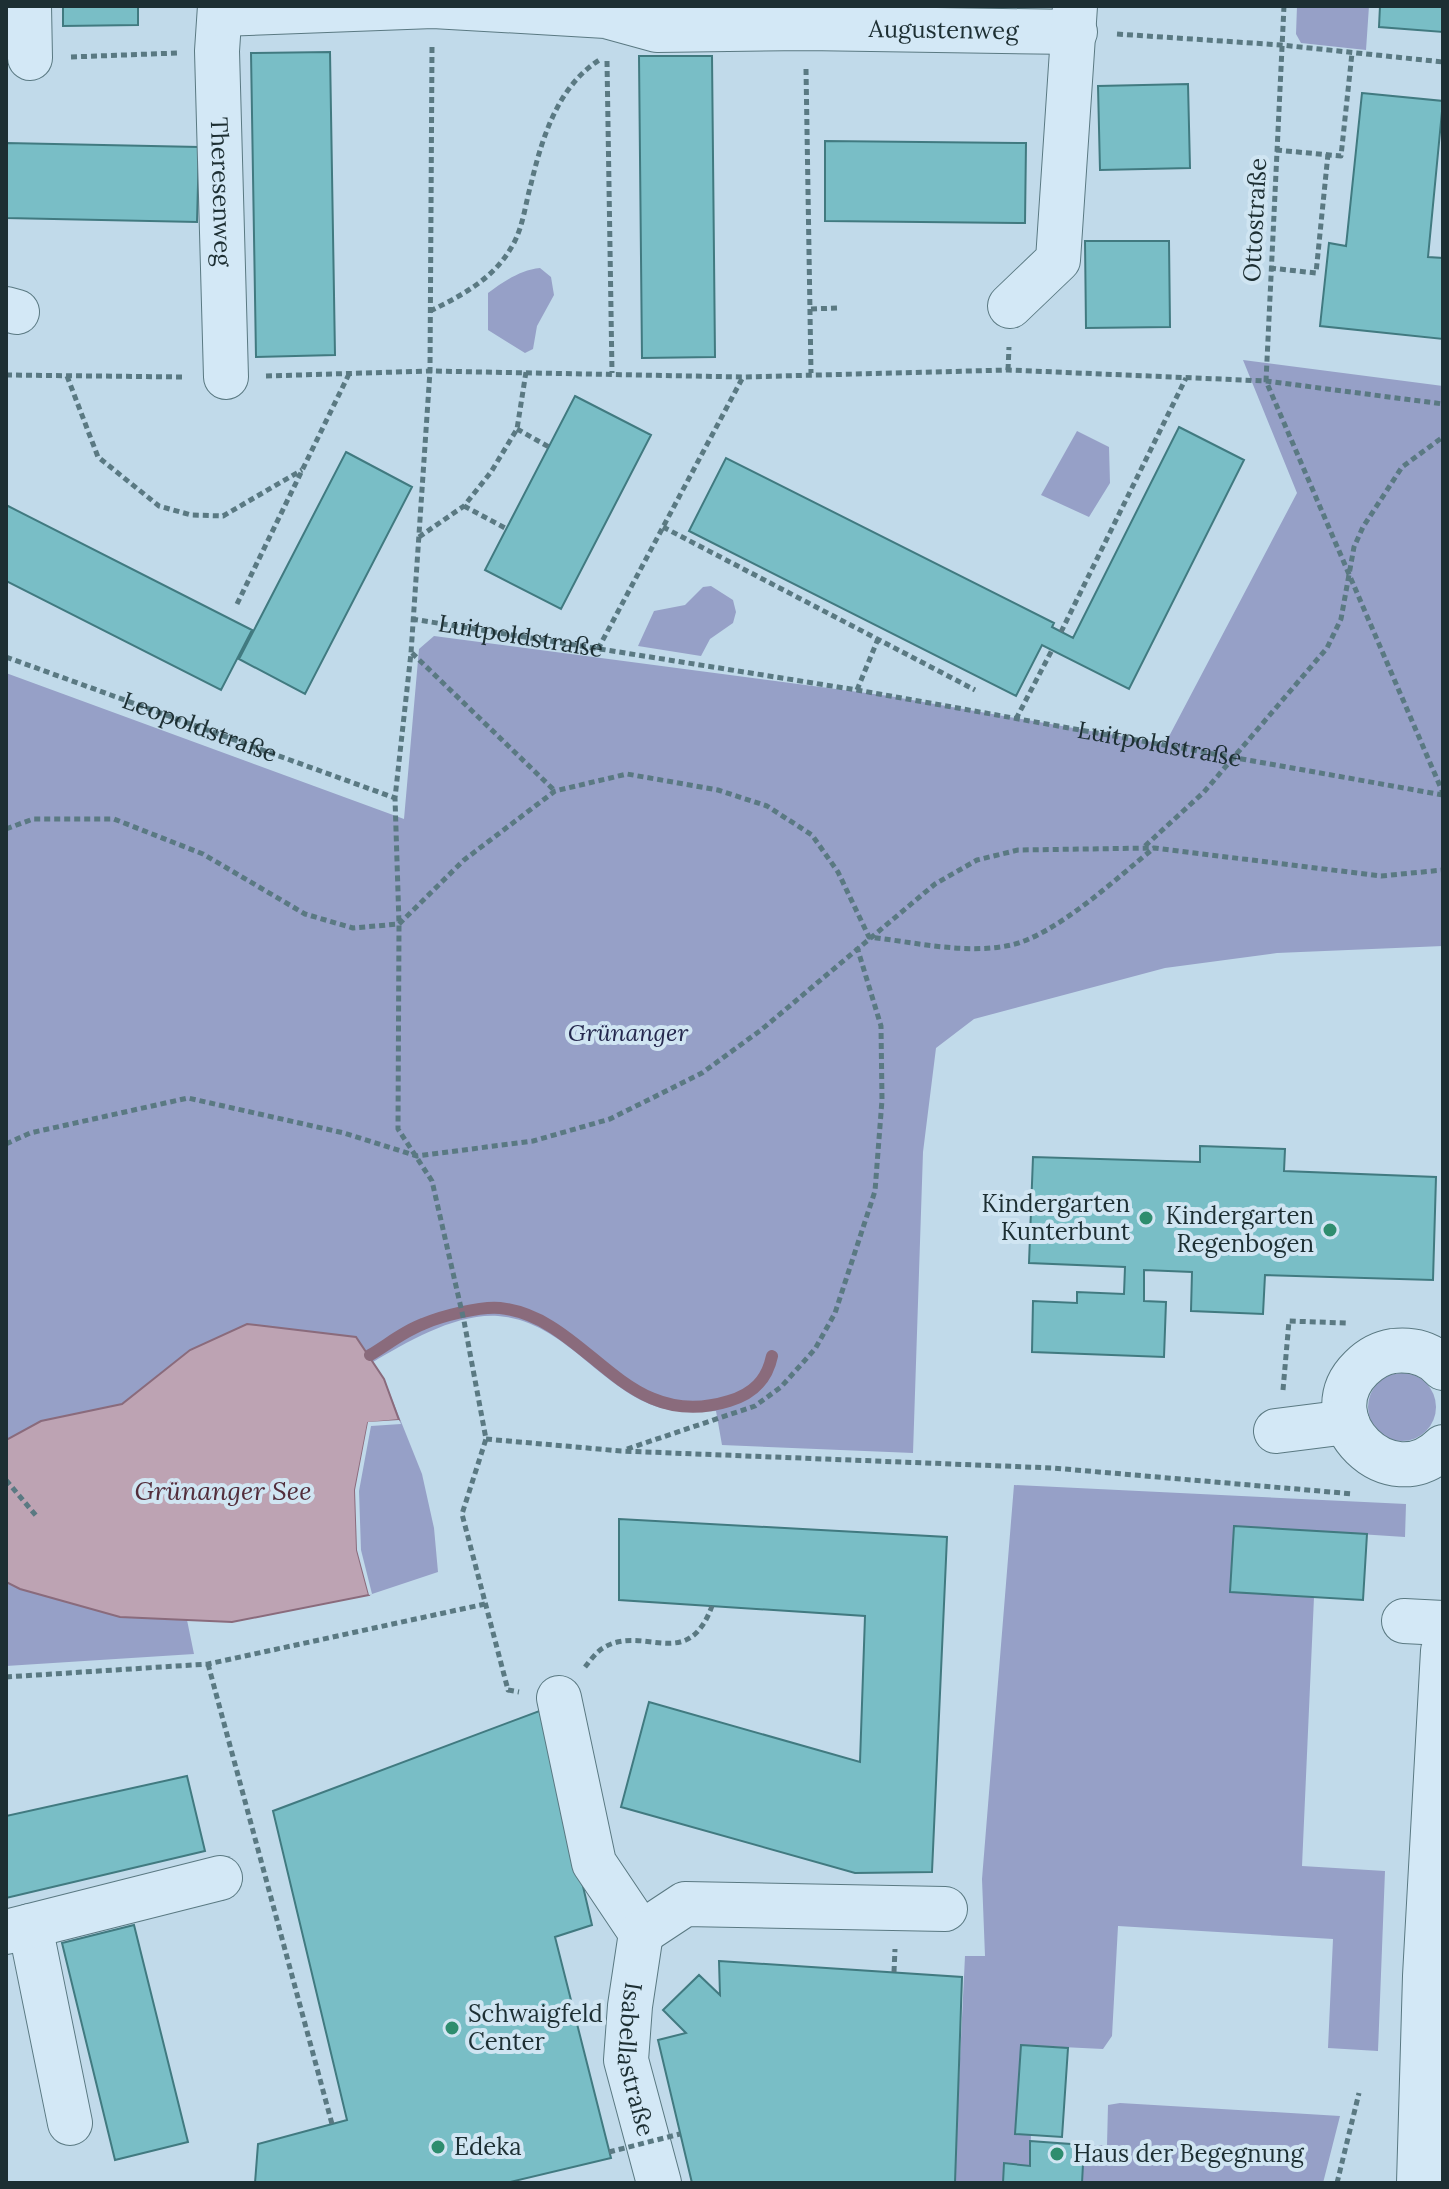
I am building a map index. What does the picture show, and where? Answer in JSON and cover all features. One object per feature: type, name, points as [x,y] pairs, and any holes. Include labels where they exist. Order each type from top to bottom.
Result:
[{"type":"street","points":[[29,6],[30,58]]},
{"type":"street","name":"Augustenweg","points":[[219,24],[433,6],[806,28],[864,18],[1075,19]]},
{"type":"street","points":[[595,49],[657,18]]},
{"type":"street","points":[[1010,306],[1058,260],[1075,19]]},
{"type":"street","name":"Theresenweg","points":[[219,24],[226,377]]},
{"type":"street","points":[[1441,1454],[1419,1462],[1400,1464],[1382,1460],[1366,1451],[1354,1438],[1347,1422],[1345,1405],[1348,1387],[1357,1372],[1370,1360],[1387,1352],[1404,1350],[1422,1353],[1443,1368]]},
{"type":"street","points":[[1276,1431],[1347,1422]]},
{"type":"street","points":[[1419,2183],[1435,1930],[1443,1651]]},
{"type":"street","points":[[559,1698],[594,1863],[641,1933],[685,1904],[945,1909]]},
{"type":"street","points":[[70,2123],[18,1929],[220,1878]]},
{"type":"street","name":"Isabellastraße","points":[[641,1933],[626,2060],[659,2183]]},
{"type":"path","points":[[430,371],[433,6]]},
{"type":"path","name":"Ottostraße","points":[[1266,381],[1284,6]]},
{"type":"path","points":[[1075,19],[1443,62]]},
{"type":"path","points":[[30,58],[219,24]]},
{"type":"path","points":[[806,28],[811,373]]},
{"type":"path","points":[[430,311],[469,290],[501,262],[512,246],[551,119],[595,49]]},
{"type":"path","points":[[595,49],[612,373]]},
{"type":"path","points":[[1276,150],[1341,156],[1352,53]]},
{"type":"path","points":[[1270,268],[1316,273],[1328,154]]},
{"type":"path","points":[[811,309],[837,308]]},
{"type":"path","points":[[6,375],[226,377],[430,371],[743,377],[1008,370],[1266,381],[1443,404]]},
{"type":"path","name":"Luitpoldstraße","points":[[430,371],[412,619],[857,690],[1443,794]]},
{"type":"path","points":[[419,537],[464,506],[491,472],[517,429],[526,372]]},
{"type":"path","points":[[237,604],[349,374]]},
{"type":"path","points":[[67,376],[98,457],[159,506],[191,515],[223,516],[302,470]]},
{"type":"path","points":[[598,649],[743,377]]},
{"type":"path","points":[[1061,632],[1186,378]]},
{"type":"path","points":[[1266,381],[1443,794]]},
{"type":"path","points":[[517,429],[549,447]]},
{"type":"path","points":[[1143,847],[1204,792],[1327,648],[1341,619],[1354,547],[1363,527],[1402,467],[1443,437]]},
{"type":"path","points":[[464,506],[507,529]]},
{"type":"path","points":[[663,527],[975,690]]},
{"type":"path","points":[[412,619],[395,798],[399,924],[398,1129],[432,1181],[464,1321],[486,1439],[462,1514],[508,1690],[559,1698],[569,1679],[603,1648],[621,1642],[673,1643],[690,1639],[706,1622],[712,1606]]},
{"type":"path","points":[[857,690],[878,639]]},
{"type":"path","points":[[1016,719],[1052,650]]},
{"type":"path","points":[[411,653],[555,791]]},
{"type":"path","name":"Leopoldstraße","points":[[6,657],[395,798]]},
{"type":"path","points":[[6,829],[33,819],[114,819],[203,854],[305,914],[353,928],[399,924],[464,860],[555,791],[627,774],[718,790],[767,806],[812,835],[838,872],[869,937]]},
{"type":"path","points":[[6,1144],[30,1133],[188,1098],[344,1133],[417,1156],[533,1141],[610,1119],[702,1073],[761,1030],[935,884],[977,860],[1018,850],[1143,847],[1381,876],[1443,870]]},
{"type":"path","points":[[869,937],[977,949],[1013,945],[1050,928],[1154,848]]},
{"type":"path","points":[[621,1451],[755,1406],[781,1387],[815,1349],[835,1313],[875,1191],[882,1100],[881,1026],[857,947]]},
{"type":"path","points":[[486,1439],[621,1451],[1053,1468],[1368,1495]]},
{"type":"path","points":[[6,1480],[38,1518]]},
{"type":"path","points":[[6,1677],[208,1664],[485,1604]]},
{"type":"path","points":[[208,1664],[332,2124]]},
{"type":"path","points":[[1337,2183],[1359,2093]]},
{"type":"path","points":[[609,2152],[680,2134]]},
{"type":"green space","points":[[1297,6],[1369,6],[1366,50],[1301,43],[1296,34]]},
{"type":"green space","points":[[540,268],[551,277],[554,295],[537,326],[533,349],[525,353],[488,330],[488,293],[519,274]]},
{"type":"green space","name":"Grünanger","points":[[1243,360],[1443,386],[1443,946],[1277,953],[1165,968],[974,1019],[936,1048],[923,1152],[913,1453],[722,1445],[716,1411],[675,1411],[639,1399],[563,1343],[522,1321],[498,1316],[466,1319],[432,1330],[373,1362],[384,1379],[422,1474],[434,1528],[438,1572],[369,1595],[232,1622],[187,1620],[194,1654],[6,1666],[6,673],[404,819],[419,649],[434,636],[889,696],[1165,744],[1297,493]]},
{"type":"green space","points":[[1077,431],[1109,447],[1110,483],[1089,517],[1041,495]]},
{"type":"green space","points":[[711,586],[733,600],[736,612],[733,623],[710,639],[701,656],[638,646],[654,611],[685,605],[703,587]]},
{"type":"green space","points":[[1402,1373],[1426,1383],[1436,1407],[1426,1431],[1402,1441],[1378,1431],[1368,1407],[1378,1383]]},
{"type":"green space","points":[[1014,1485],[1406,1504],[1405,1537],[1234,1526],[1230,1592],[1314,1597],[1302,1866],[1385,1871],[1378,2051],[1328,2048],[1333,1939],[1118,1926],[1112,2036],[1103,2049],[1021,2045],[1015,2133],[1031,2135],[1030,2166],[1004,2163],[1003,2183],[954,2183],[965,1956],[985,1956],[982,1879]]},
{"type":"green space","points":[[1120,2103],[1340,2116],[1323,2183],[1082,2183],[1084,2145],[1107,2145],[1108,2105]]},
{"type":"water","name":"Grünanger See","points":[[247,1324],[356,1337],[384,1379],[399,1420],[368,1423],[355,1490],[357,1550],[369,1595],[232,1622],[120,1617],[20,1589],[6,1582],[6,1440],[41,1421],[122,1404],[190,1350]]},
{"type":"pier","points":[[399,1420],[401,1424],[371,1426],[359,1491],[361,1550],[372,1594],[369,1595],[357,1550],[355,1490],[368,1422]]},
{"type":"building","points":[[63,6],[138,6],[138,25],[63,26]]},
{"type":"building","points":[[1380,6],[1443,6],[1443,32],[1379,27]]},
{"type":"building","points":[[330,52],[335,355],[256,357],[251,53]]},
{"type":"building","points":[[639,56],[712,56],[715,357],[642,358]]},
{"type":"building","points":[[1188,84],[1190,168],[1100,170],[1098,86]]},
{"type":"building","points":[[1362,93],[1443,101],[1428,257],[1443,258],[1443,339],[1320,326],[1329,243],[1346,246]]},
{"type":"building","points":[[825,141],[1026,143],[1025,223],[825,221]]},
{"type":"building","points":[[6,143],[199,147],[197,222],[6,218]]},
{"type":"building","points":[[1085,241],[1169,241],[1170,327],[1086,328]]},
{"type":"building","points":[[575,396],[651,435],[561,609],[485,570]]},
{"type":"building","points":[[1179,427],[1244,460],[1129,689],[1042,645],[1016,696],[689,531],[726,458],[1054,623],[1052,627],[1073,638]]},
{"type":"building","points":[[346,452],[412,487],[305,694],[239,659]]},
{"type":"building","points":[[6,505],[252,630],[221,690],[6,581]]},
{"type":"building","points":[[1200,1146],[1285,1149],[1284,1171],[1436,1177],[1433,1280],[1265,1275],[1263,1314],[1191,1311],[1192,1272],[1144,1270],[1144,1301],[1166,1302],[1164,1357],[1032,1352],[1033,1301],[1077,1303],[1077,1292],[1124,1294],[1125,1267],[1029,1263],[1033,1157],[1200,1162]]},
{"type":"building","points":[[619,1519],[947,1537],[932,1872],[855,1873],[621,1807],[649,1702],[860,1762],[865,1616],[619,1600]]},
{"type":"building","points":[[1234,1526],[1367,1534],[1363,1600],[1230,1592]]},
{"type":"building","name":"Schwaigfeld Center","points":[[542,1710],[592,1925],[555,1937],[611,2158],[506,2183],[255,2183],[258,2144],[347,2120],[273,1811]]},
{"type":"building","points":[[187,1776],[205,1851],[6,1898],[6,1816]]},
{"type":"building","points":[[134,1925],[188,2142],[115,2160],[62,1943]]},
{"type":"building","points":[[719,1961],[962,1977],[955,2183],[692,2183],[658,2040],[686,2033],[663,2010],[699,1975],[720,1995]]},
{"type":"building","points":[[1021,2045],[1068,2048],[1062,2137],[1015,2134]]},
{"type":"building","name":"Haus der Begegnung","points":[[1030,2141],[1084,2145],[1082,2183],[1003,2183],[1004,2163],[1030,2166]]},
{"type":"waterway","points":[[370,1355],[409,1330],[431,1321],[472,1310],[500,1308],[531,1316],[558,1331],[633,1389],[661,1402],[692,1407],[729,1401],[745,1394],[763,1379],[772,1356]]},
{"type":"place","name":"Kindergarten Kunterbunt","points":[[1146,1218]]},
{"type":"place","name":"Kindergarten Regenbogen","points":[[1330,1230]]},
{"type":"place","name":"Schwaigfeld Center","points":[[452,2028]]},
{"type":"place","name":"Edeka","points":[[438,2147]]},
{"type":"place","name":"Haus der Begegnung","points":[[1057,2154]]}]
